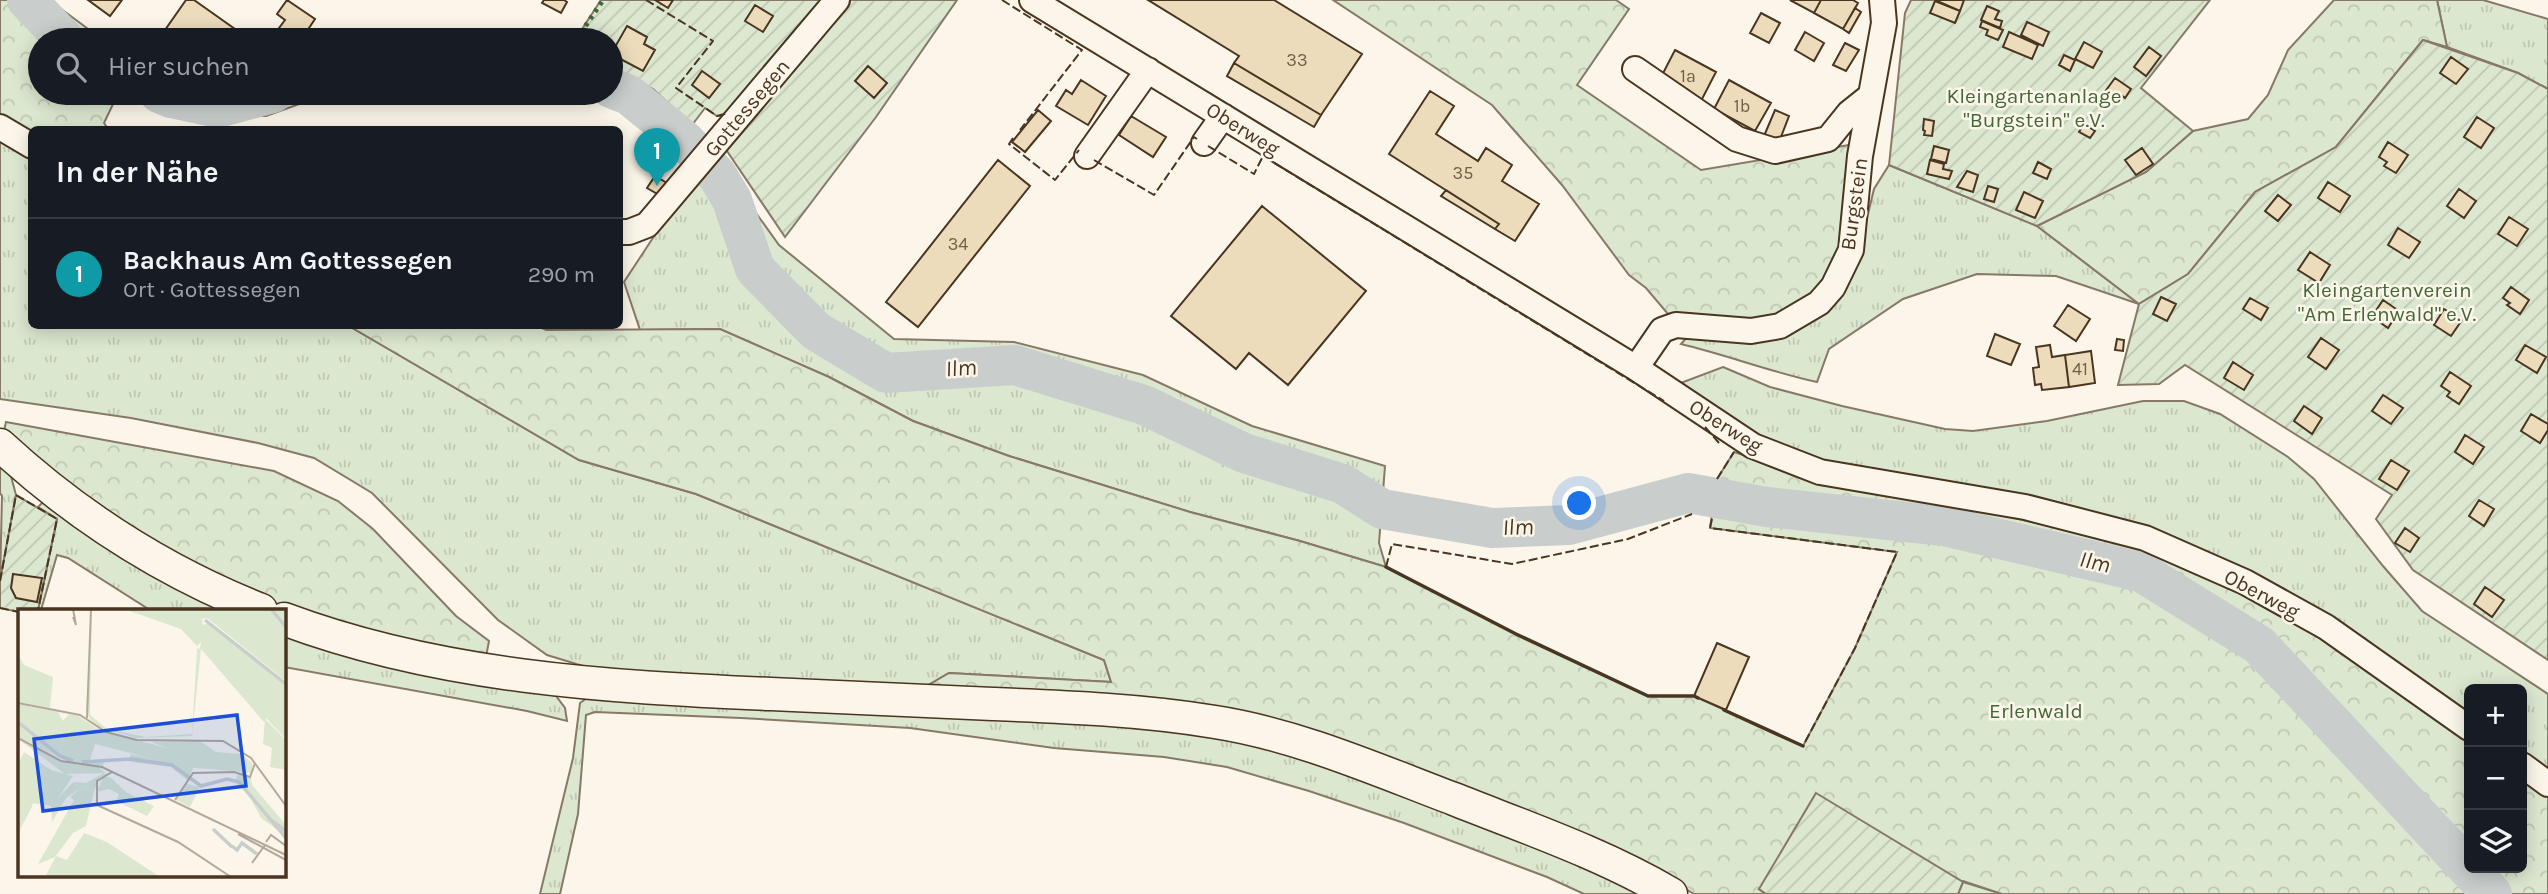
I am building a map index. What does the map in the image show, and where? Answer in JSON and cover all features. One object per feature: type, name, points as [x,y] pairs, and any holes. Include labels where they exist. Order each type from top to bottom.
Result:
[{"type":"main road","points":[[0,444],[86,515],[209,589],[256,609]]},
{"type":"main road","points":[[285,619],[332,637],[447,664],[574,682],[680,690],[1136,712],[1216,722],[1288,739],[1436,792],[1609,862],[1671,894]]},
{"type":"street","name":"Gottessegen","points":[[623,232],[647,225],[837,0]]},
{"type":"street","name":"Oberweg","points":[[1032,0],[1636,369],[1729,440],[1753,446],[1820,472],[2025,507],[2145,538],[2245,582],[2326,627],[2464,724]]},
{"type":"street","name":"Burgstein","points":[[1636,369],[1662,330],[1676,326],[1751,331],[1780,326],[1819,303],[1833,287],[1851,250],[1860,156],[1884,23],[1882,0]]},
{"type":"street","name":"Burgstein","points":[[1635,69],[1737,139],[1775,151],[1828,139],[1849,113],[1869,97]]},
{"type":"street","points":[[1087,156],[1147,70]]},
{"type":"street","points":[[1204,143],[1223,116]]},
{"type":"street","points":[[0,127],[28,144]]},
{"type":"street","points":[[2527,769],[2548,784]]},
{"type":"green space","points":[[0,0],[49,0],[87,28],[28,28],[28,105],[113,105],[104,123],[106,126],[28,126],[28,139],[0,122]]},
{"type":"green space","points":[[601,0],[828,0],[725,116],[717,116],[705,108],[692,125],[653,89],[623,74],[623,28],[583,28]]},
{"type":"green space","points":[[848,0],[957,0],[876,117],[785,237],[725,148]]},
{"type":"green space","points":[[1333,0],[1616,0],[1629,9],[1577,85],[1701,170],[1855,144],[1838,260],[1799,310],[1760,323],[1668,314],[1646,288],[1629,275],[1562,185],[1492,105]]},
{"type":"green space","name":"Kleingartenanlage \"Burgstein\" e.V.","points":[[1911,0],[2210,0],[2141,88],[2193,131],[2146,172],[2037,226],[1889,165],[1905,13]]},
{"type":"green space","points":[[2334,0],[2437,0],[2447,47],[2423,40],[2336,147],[2255,192],[2188,274],[2139,304],[2037,226],[2146,172],[2193,131],[2248,119],[2268,95],[2288,50]]},
{"type":"green space","points":[[2437,0],[2483,0],[2548,19],[2548,89],[2518,73],[2447,47]]},
{"type":"green space","name":"Kleingartenverein \"Am Erlenwald\" e.V.","points":[[2423,40],[2518,73],[2548,89],[2548,660],[2413,570],[2376,519],[2392,495],[2185,365],[2159,384],[2118,385],[2139,304],[2188,274],[2255,192],[2336,147]]},
{"type":"green space","points":[[146,105],[297,105],[266,116],[169,115]]},
{"type":"green space","points":[[0,135],[28,152],[28,329],[354,329],[579,460],[696,494],[1104,660],[1111,682],[949,673],[925,687],[616,671],[583,666],[547,655],[498,620],[372,493],[314,458],[258,443],[131,418],[0,399]]},
{"type":"green space","points":[[718,160],[779,245],[894,339],[1014,342],[1143,375],[1252,426],[1385,466],[1379,543],[1386,567],[1190,512],[1009,456],[913,421],[829,377],[720,329],[640,330],[624,282],[664,221],[702,174],[706,180]]},
{"type":"green space","points":[[1889,165],[2037,226],[2139,304],[2056,276],[1977,274],[1903,299],[1829,349],[1817,382],[1681,344],[1689,335],[1779,336],[1808,324],[1840,293],[1857,260],[1874,189]]},
{"type":"green space","name":"Erlenwald","points":[[354,329],[720,329],[829,377],[913,421],[1009,456],[1190,512],[1386,567],[1516,634],[1648,696],[1694,696],[1803,746],[1855,648],[1897,552],[1710,528],[1717,479],[1734,452],[1821,480],[1922,497],[2142,547],[2236,590],[2318,635],[2464,735],[2464,873],[2527,873],[2527,776],[2548,791],[2548,894],[2002,894],[1963,881],[1760,890],[1766,894],[1694,894],[1631,855],[1257,716],[925,687],[949,673],[1111,682],[1104,660],[696,494],[579,460]]},
{"type":"green space","points":[[1723,367],[1770,387],[1842,406],[1945,429],[1973,431],[2047,421],[2143,401],[2184,401],[2220,414],[2288,457],[2314,479],[2422,611],[2548,694],[2548,773],[2527,758],[2527,684],[2464,684],[2464,714],[2275,587],[1789,451],[1746,428],[1678,384]]},
{"type":"green space","points":[[6,422],[274,471],[338,501],[373,529],[456,616],[489,641],[486,657],[346,627],[276,604],[208,573],[143,536],[72,487],[4,431]]},
{"type":"green space","points":[[0,465],[11,476],[16,495],[0,581],[2,496]]},
{"type":"green space","points":[[16,495],[57,519],[38,609],[18,609],[18,612],[0,608],[0,581]]},
{"type":"green space","points":[[42,503],[51,503],[229,609],[148,609],[68,558],[57,555],[41,609],[38,609],[57,519],[38,507]]},
{"type":"green space","points":[[285,633],[556,696],[565,708],[567,721],[527,711],[285,667]]},
{"type":"green space","points":[[587,698],[1071,721],[1175,730],[1282,751],[1607,875],[1646,894],[1584,894],[1547,877],[1404,823],[1227,767],[1164,757],[1054,748],[910,728],[595,712],[586,715],[578,814],[560,894],[540,894],[573,758],[580,703]]},
{"type":"green space","points":[[1816,793],[1963,882],[1958,894],[1766,894],[1759,889]]},
{"type":"green space","points":[[1963,882],[2002,894],[1958,894]]},
{"type":"building","points":[[88,0],[122,0],[110,16]]},
{"type":"building","points":[[186,0],[194,0],[234,28],[166,28]]},
{"type":"building","points":[[287,0],[315,19],[309,28],[279,28],[285,20],[277,14]]},
{"type":"building","points":[[544,0],[567,2],[561,13],[542,3]]},
{"type":"building","points":[[655,0],[673,0],[668,8]]},
{"type":"building","points":[[1148,0],[1274,0],[1362,54],[1321,115],[1234,63],[1239,56]]},
{"type":"building","points":[[1790,0],[1821,0],[1814,13]]},
{"type":"building","points":[[1821,0],[1853,0],[1858,3],[1843,29],[1814,13]]},
{"type":"building","points":[[1935,0],[1964,0],[1960,11]]},
{"type":"building","points":[[1935,1],[1960,11],[1955,23],[1930,13]]},
{"type":"building","points":[[755,5],[773,16],[763,32],[745,21]]},
{"type":"building","points":[[1987,6],[1999,11],[1995,19],[2002,21],[2000,28],[1981,20]]},
{"type":"building","points":[[1855,8],[1861,12],[1849,33],[1843,29]]},
{"type":"building","points":[[1761,13],[1780,23],[1769,43],[1750,33]]},
{"type":"building","points":[[1982,21],[2003,30],[1998,40],[1986,35],[1988,30],[1980,27]]},
{"type":"building","points":[[2027,22],[2049,32],[2043,46],[2021,35]]},
{"type":"building","points":[[627,26],[647,37],[644,44],[655,50],[643,71],[623,60],[623,33]]},
{"type":"building","points":[[1805,32],[1824,43],[1814,61],[1795,50]]},
{"type":"building","points":[[2009,32],[2038,45],[2032,59],[2003,47]]},
{"type":"building","points":[[2084,42],[2102,52],[2093,68],[2075,59]]},
{"type":"building","points":[[1845,43],[1859,50],[1846,71],[1833,65]]},
{"type":"building","points":[[2149,47],[2161,56],[2146,76],[2134,67]]},
{"type":"building","points":[[1675,50],[1716,72],[1701,101],[1660,79]]},
{"type":"building","points":[[2064,55],[2075,60],[2070,71],[2059,65]]},
{"type":"building","points":[[2451,57],[2468,69],[2456,84],[2440,73]]},
{"type":"building","points":[[1234,63],[1321,115],[1314,127],[1227,76]]},
{"type":"building","points":[[868,66],[887,83],[874,98],[855,81]]},
{"type":"building","points":[[702,71],[720,84],[709,98],[692,85]]},
{"type":"building","points":[[2115,78],[2131,89],[2125,98],[2121,95],[2116,102],[2104,93]]},
{"type":"building","points":[[1081,80],[1106,96],[1088,125],[1056,106],[1066,90],[1072,94]]},
{"type":"building","points":[[1729,80],[1771,103],[1755,131],[1714,109]]},
{"type":"building","points":[[1430,91],[1454,106],[1436,134],[1478,161],[1486,148],[1512,165],[1502,181],[1539,204],[1515,241],[1495,229],[1499,224],[1389,154]]},
{"type":"building","points":[[1038,110],[1051,121],[1025,152],[1012,142]]},
{"type":"building","points":[[1775,110],[1789,116],[1779,142],[1764,136]]},
{"type":"building","points":[[1131,116],[1166,137],[1153,157],[1119,135]]},
{"type":"building","points":[[2477,117],[2494,128],[2481,148],[2464,137]]},
{"type":"building","points":[[1924,119],[1934,121],[1932,136],[1924,135]]},
{"type":"building","points":[[2084,124],[2095,131],[2090,138],[2079,132]]},
{"type":"building","points":[[2388,142],[2408,155],[2396,173],[2384,166],[2387,162],[2379,157]]},
{"type":"building","points":[[1934,146],[1949,150],[1946,163],[1931,159]]},
{"type":"building","points":[[2142,148],[2153,164],[2136,175],[2125,160]]},
{"type":"building","points":[[998,160],[1030,186],[918,327],[886,302]]},
{"type":"building","points":[[1930,160],[1944,164],[1943,169],[1952,171],[1949,179],[1927,174]]},
{"type":"building","points":[[2038,162],[2051,169],[2047,179],[2033,173]]},
{"type":"building","points":[[1967,171],[1978,175],[1973,192],[1957,187]]},
{"type":"building","points":[[655,176],[667,183],[659,195],[647,188]]},
{"type":"building","points":[[2328,182],[2350,196],[2340,212],[2318,198]]},
{"type":"building","points":[[1988,186],[1998,189],[1994,202],[1984,199]]},
{"type":"building","points":[[2459,189],[2476,201],[2464,218],[2447,206]]},
{"type":"building","points":[[1446,190],[1499,224],[1495,229],[1441,196]]},
{"type":"building","points":[[2024,192],[2043,201],[2035,218],[2016,210]]},
{"type":"building","points":[[2278,195],[2291,205],[2278,221],[2265,211]]},
{"type":"building","points":[[1262,206],[1366,291],[1288,385],[1249,353],[1236,369],[1171,316]]},
{"type":"building","points":[[2509,217],[2528,229],[2517,246],[2498,234]]},
{"type":"building","points":[[2398,228],[2420,242],[2409,258],[2388,245]]},
{"type":"building","points":[[2310,252],[2330,265],[2319,283],[2298,270]]},
{"type":"building","points":[[2511,287],[2529,300],[2520,314],[2507,305],[2510,303],[2503,298]]},
{"type":"building","points":[[2161,297],[2176,304],[2167,321],[2153,314]]},
{"type":"building","points":[[2250,298],[2268,308],[2261,320],[2243,309]]},
{"type":"building","points":[[2383,300],[2399,311],[2388,328],[2378,321],[2381,316],[2375,312]]},
{"type":"building","points":[[2068,305],[2090,319],[2076,341],[2054,326]]},
{"type":"building","points":[[2444,309],[2462,320],[2451,336],[2434,325]]},
{"type":"building","points":[[1995,334],[2020,344],[2011,365],[1987,356]]},
{"type":"building","points":[[2321,338],[2339,350],[2326,369],[2308,357]]},
{"type":"building","points":[[2117,339],[2124,340],[2123,351],[2115,350]]},
{"type":"building","points":[[2050,345],[2052,357],[2065,355],[2069,387],[2042,390],[2041,384],[2035,385],[2033,368],[2039,367],[2036,347]]},
{"type":"building","points":[[2525,345],[2546,357],[2537,373],[2516,360]]},
{"type":"building","points":[[2091,351],[2095,383],[2069,387],[2065,355]]},
{"type":"building","points":[[2233,362],[2253,375],[2244,390],[2224,378]]},
{"type":"building","points":[[2450,372],[2471,386],[2459,404],[2447,396],[2450,392],[2441,386]]},
{"type":"building","points":[[2383,395],[2403,408],[2391,424],[2372,411]]},
{"type":"building","points":[[2304,406],[2322,418],[2312,434],[2294,421]]},
{"type":"building","points":[[2531,414],[2548,424],[2548,430],[2540,443],[2521,431]]},
{"type":"building","points":[[2465,435],[2484,447],[2473,464],[2455,452]]},
{"type":"building","points":[[2391,460],[2409,471],[2397,490],[2379,479]]},
{"type":"building","points":[[2479,500],[2494,509],[2484,526],[2469,516]]},
{"type":"building","points":[[2405,528],[2419,538],[2410,552],[2395,543]]},
{"type":"building","points":[[13,574],[42,578],[37,602],[16,598],[11,588]]},
{"type":"building","points":[[2485,587],[2504,600],[2492,617],[2474,604]]},
{"type":"building","points":[[1717,643],[1749,657],[1726,710],[1694,696]]},
{"type":"waterway","name":"Ilm","points":[[27,0],[54,28]]},
{"type":"waterway","name":"Ilm","points":[[623,93],[685,141],[717,175],[732,200],[755,269],[816,331],[886,373],[1015,365],[1144,405],[1244,453],[1343,484],[1382,509],[1492,528],[1569,525],[1688,493],[1767,507],[1944,526],[2141,572],[2259,645],[2492,894]]},
{"type":"waterway","name":"Ilm","points":[[204,105],[218,108],[229,105]]},
{"type":"hedge","points":[[584,28],[603,0]]},
{"type":"fence","points":[[646,0],[713,41],[676,88],[717,116],[728,113]]},
{"type":"fence","points":[[1002,0],[1082,50],[1020,130]]},
{"type":"fence","points":[[1094,160],[1154,195],[1194,137],[1197,139]]},
{"type":"fence","points":[[1013,138],[1009,144],[1055,180],[1079,150]]},
{"type":"fence","points":[[1208,146],[1254,174],[1263,156],[1664,401]]},
{"type":"fence","points":[[1705,427],[1719,443]]},
{"type":"fence","points":[[1717,479],[1734,452]]},
{"type":"fence","points":[[0,581],[16,495],[57,519],[38,609]]},
{"type":"fence","points":[[1386,567],[1392,544],[1512,564],[1628,539],[1692,514]]},
{"type":"fence","points":[[1712,519],[1710,528],[1897,552],[1855,648],[1803,746]]},
{"type":"fence","points":[[0,608],[18,612]]},
{"type":"wall","points":[[1386,567],[1516,634],[1648,696],[1698,698]]},
{"type":"wall","points":[[1724,710],[1803,746]]},
{"type":"place","name":"Backhaus Am Gottessegen","points":[[657,186]]}]
